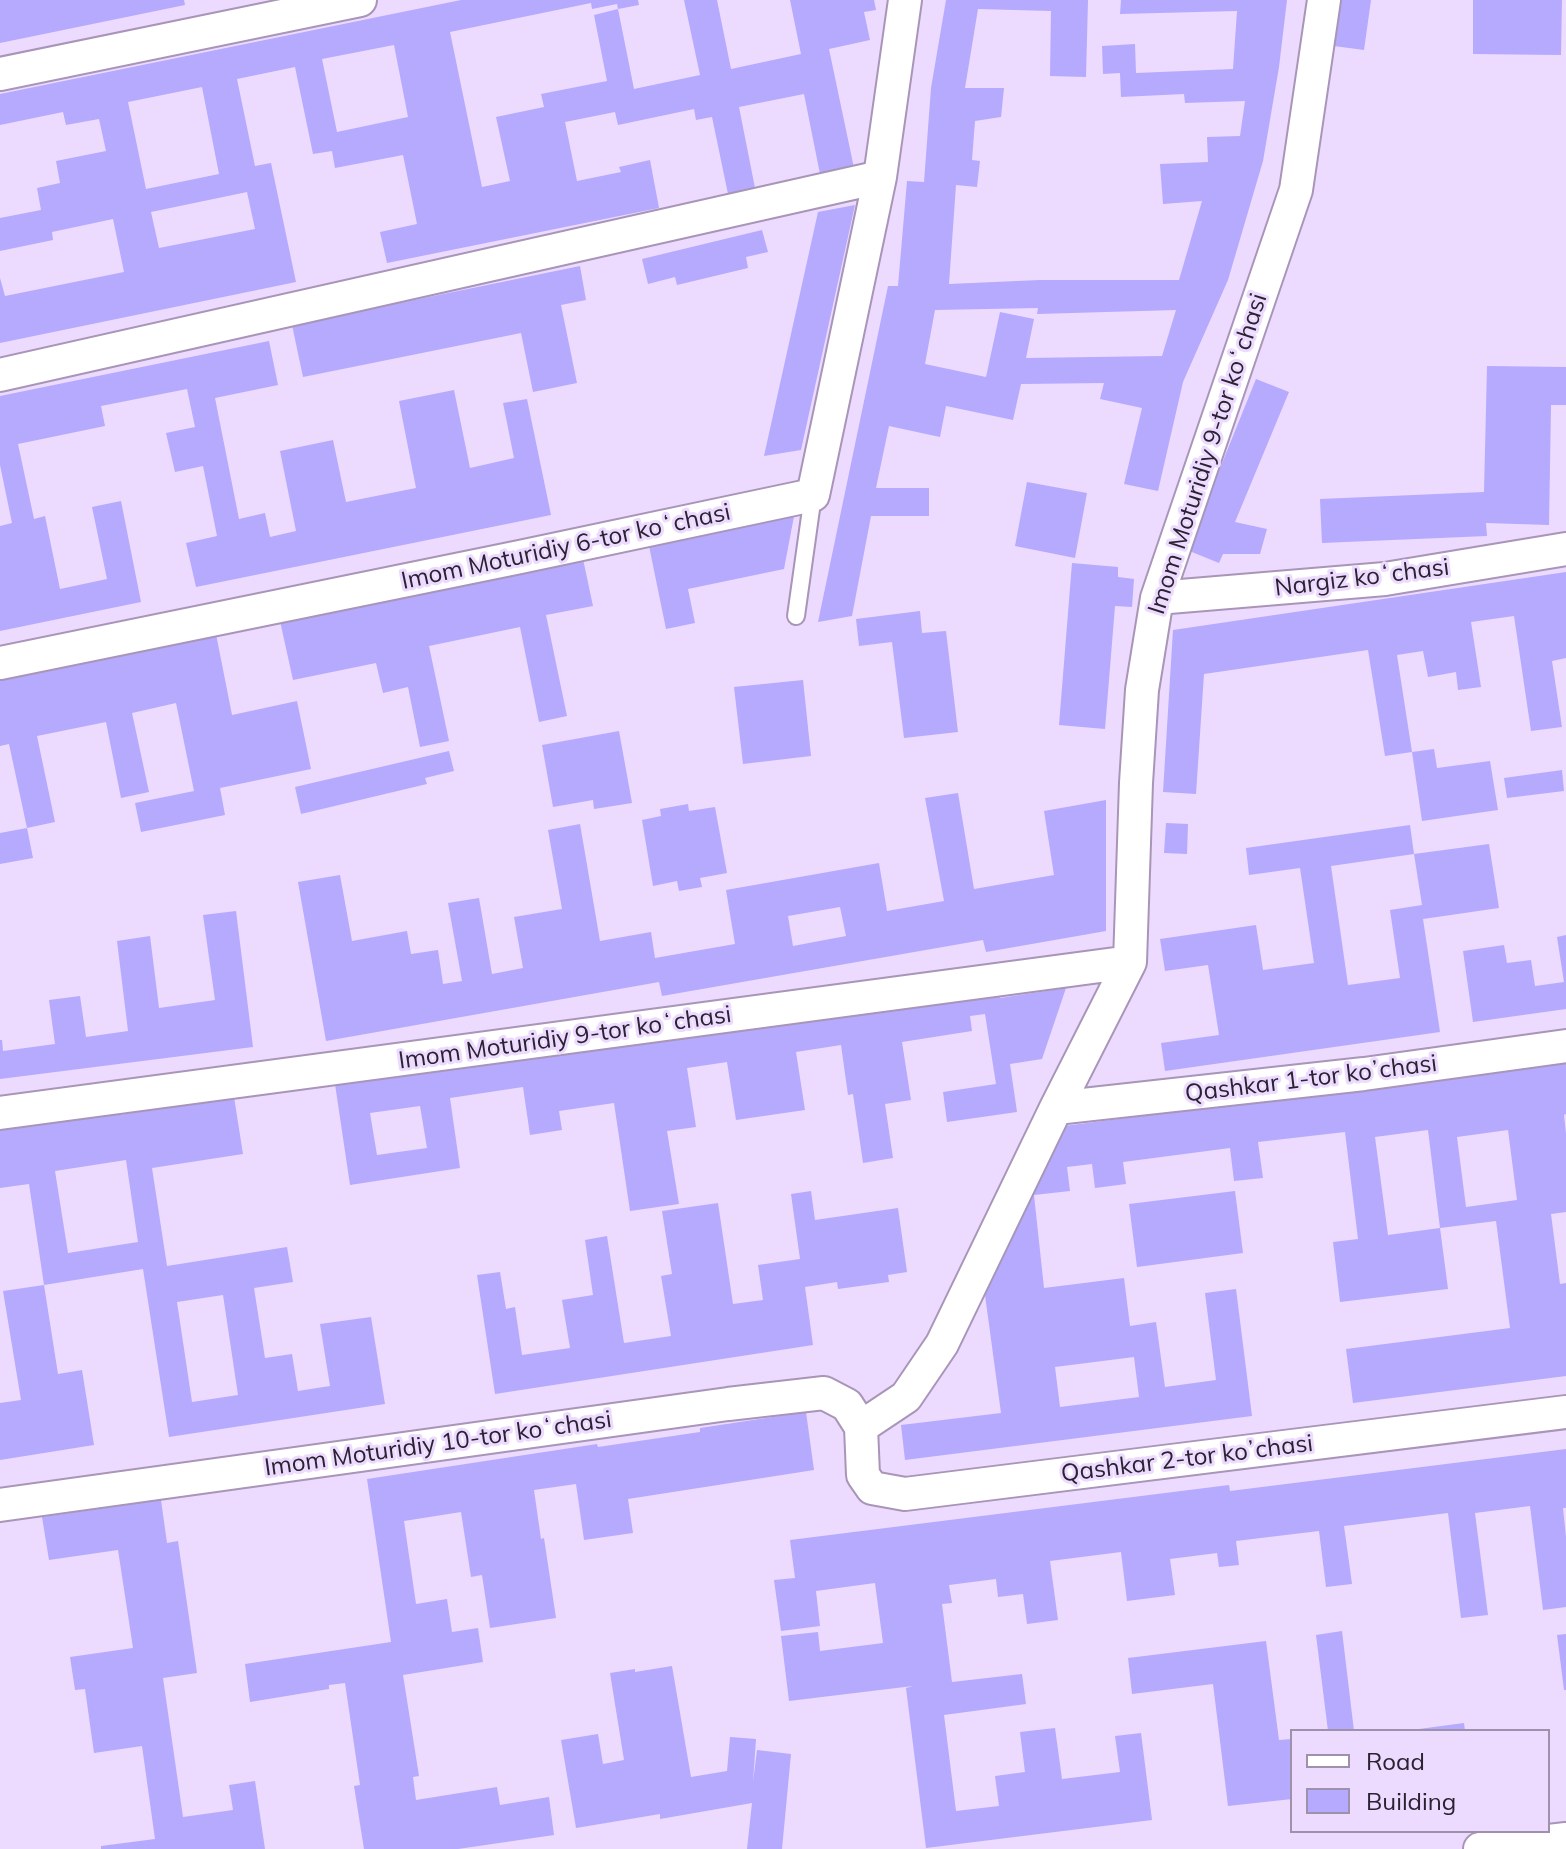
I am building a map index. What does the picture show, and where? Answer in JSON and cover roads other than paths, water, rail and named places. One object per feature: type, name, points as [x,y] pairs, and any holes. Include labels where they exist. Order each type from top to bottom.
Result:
[{"type":"street","points":[[0,74],[360,0]]},
{"type":"street","points":[[813,495],[880,177],[905,0]]},
{"type":"street","name":"Imom Moturidiy 9-tor koʻchasi","points":[[861,1427],[906,1397],[942,1344],[1130,962],[1142,690],[1157,598],[1296,190],[1324,0]]},
{"type":"street","points":[[0,375],[880,177]]},
{"type":"street","name":"Imom Moturidiy 6-tor koʻchasi","points":[[0,663],[813,495]]},
{"type":"street","name":"Nargiz koʻchasi","points":[[1157,598],[1385,579],[1566,549]]},
{"type":"street","name":"Imom Moturidiy 9-tor koʻchasi","points":[[0,1113],[1130,962]]},
{"type":"street","name":"Qashkar 1-tor koʼchasi","points":[[1056,1108],[1364,1074],[1566,1046]]},
{"type":"street","name":"Imom Moturidiy 10-tor koʻchasi","points":[[0,1505],[824,1393],[847,1405],[861,1427]]},
{"type":"street","name":"Qashkar 2-tor koʼchasi","points":[[861,1427],[863,1475],[872,1488],[905,1494],[1566,1412]]},
{"type":"street","points":[[1480,1849],[1546,1843]]},
{"type":"lane","points":[[796,616],[813,495]]}]
